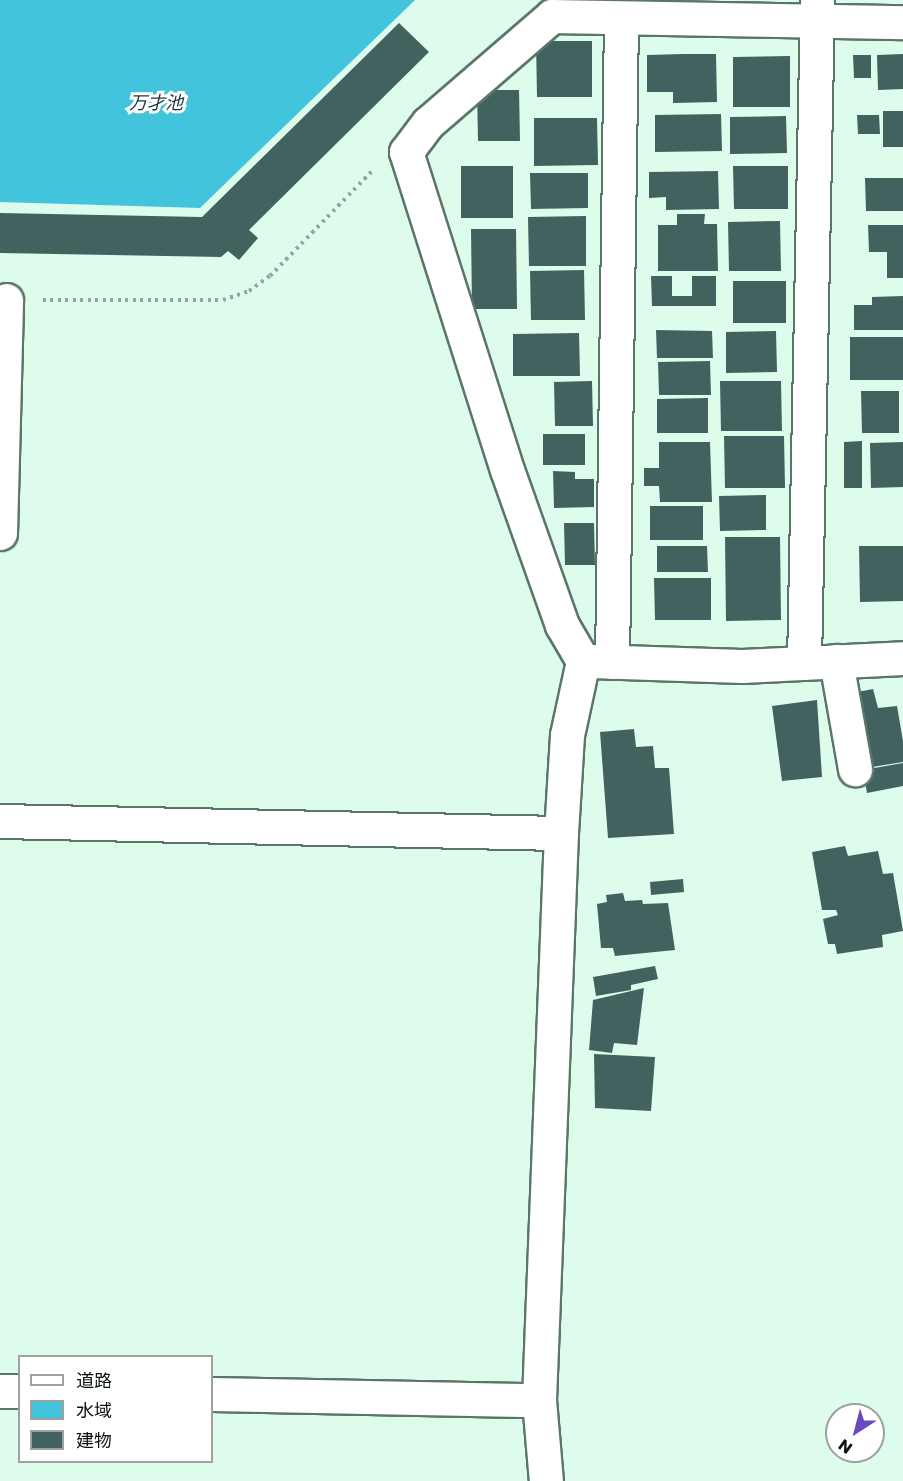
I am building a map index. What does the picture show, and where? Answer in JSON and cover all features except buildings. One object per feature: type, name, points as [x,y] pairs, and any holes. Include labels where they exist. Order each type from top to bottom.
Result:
[{"type":"street","points":[[804,663],[817,11]]},
{"type":"street","points":[[903,22],[817,11],[621,18],[552,16],[428,123],[406,152],[507,470],[562,625],[598,662],[742,666],[903,658]]},
{"type":"street","points":[[546,1481],[539,1400],[561,833],[569,719],[598,662],[621,18]]},
{"type":"street","points":[[0,533],[6,300]]},
{"type":"street","points":[[836,661],[855,768]]},
{"type":"street","points":[[0,821],[561,833]]},
{"type":"street","points":[[0,1391],[18,1391]]},
{"type":"street","points":[[213,1394],[539,1400]]},
{"type":"path","points":[[6,300],[223,300],[249,291],[270,276],[368,173],[406,152]]},
{"type":"water","name":"万才池","points":[[0,0],[415,0],[200,208],[0,202]]}]
